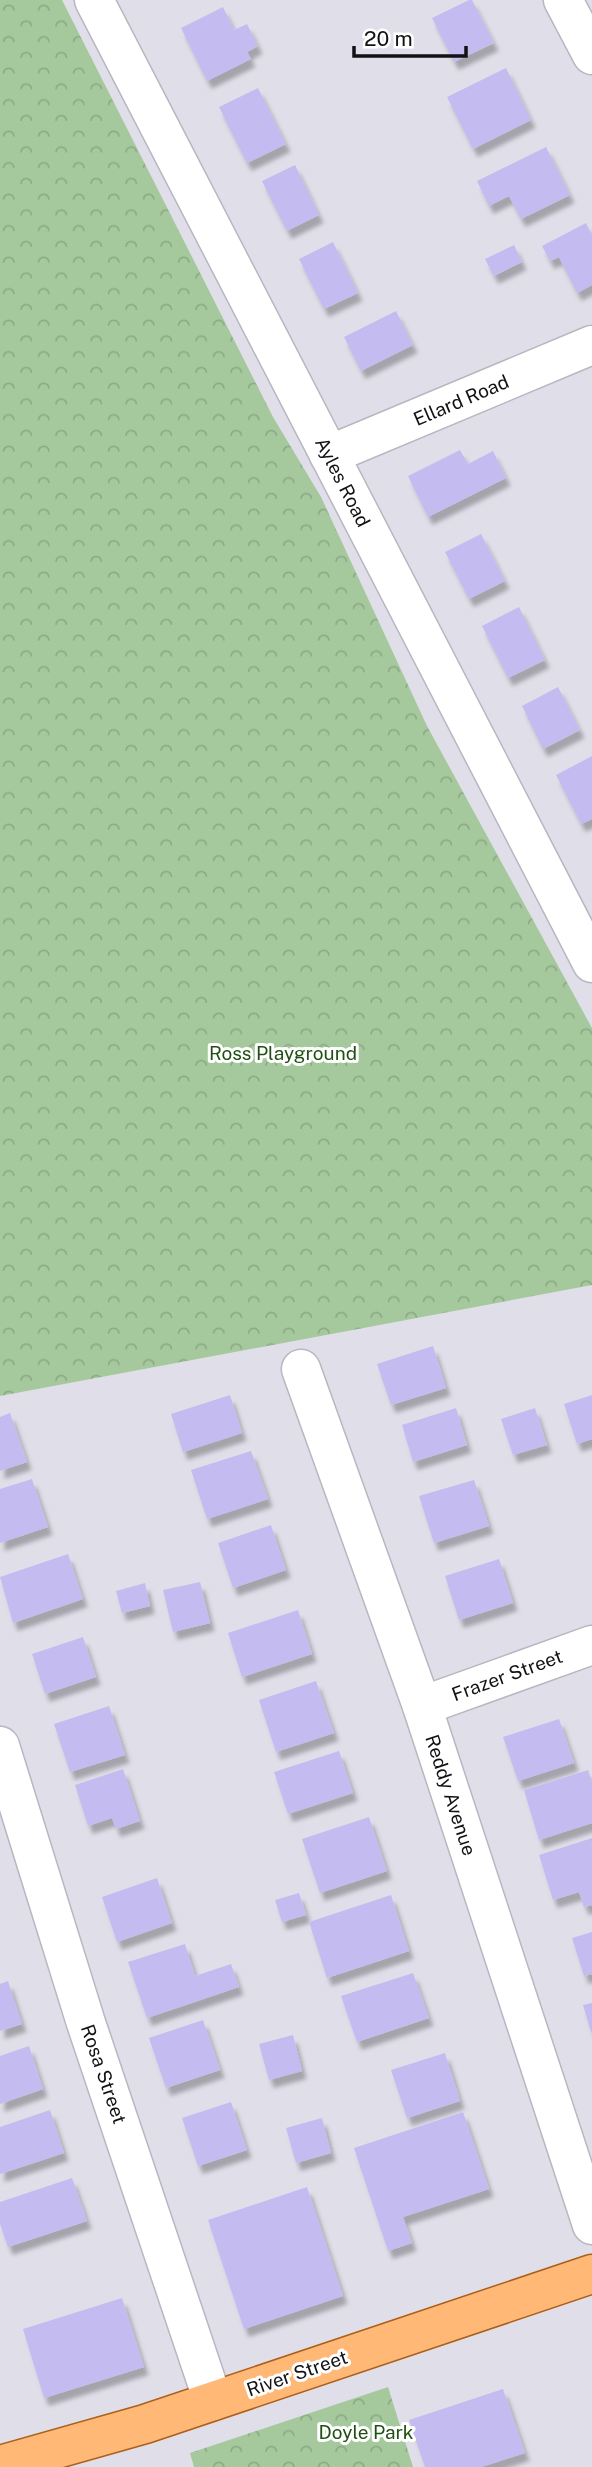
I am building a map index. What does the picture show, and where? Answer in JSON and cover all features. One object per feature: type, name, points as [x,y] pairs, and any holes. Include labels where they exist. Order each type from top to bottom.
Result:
[{"type":"main road","name":"River Street","points":[[5,2465],[88,2442],[592,2274]]},
{"type":"street","name":"Ayles Road","points":[[94,0],[592,963]]},
{"type":"street","points":[[563,0],[592,55]]},
{"type":"street","name":"Ellard Road","points":[[329,455],[592,345]]},
{"type":"street","name":"Reddy Avenue","points":[[301,1369],[422,1706],[592,2225]]},
{"type":"street","name":"Frazer Street","points":[[422,1706],[592,1645]]},
{"type":"street","name":"Rosa Street","points":[[0,1746],[86,2023],[213,2401]]},
{"type":"green space","name":"Ross Playground","points":[[0,0],[62,0],[273,417],[321,497],[427,726],[592,1028],[592,1285],[0,1396]]},
{"type":"green space","name":"Doyle Park","points":[[388,2387],[413,2467],[194,2467],[190,2453]]},
{"type":"building","points":[[472,0],[494,43],[454,62],[432,18]]},
{"type":"building","points":[[223,7],[234,30],[247,24],[258,46],[247,52],[251,59],[207,81],[181,28]]},
{"type":"building","points":[[506,68],[531,120],[473,149],[447,97]]},
{"type":"building","points":[[258,88],[286,144],[247,163],[219,107]]},
{"type":"building","points":[[546,147],[570,195],[521,219],[509,196],[489,206],[477,181]]},
{"type":"building","points":[[295,165],[319,215],[287,231],[262,181]]},
{"type":"building","points":[[586,223],[592,235],[592,285],[577,293],[559,257],[550,261],[542,246]]},
{"type":"building","points":[[333,242],[358,293],[324,309],[299,259]]},
{"type":"building","points":[[514,245],[522,262],[494,276],[485,259]]},
{"type":"building","points":[[396,311],[413,345],[361,371],[344,337]]},
{"type":"building","points":[[460,450],[468,464],[493,451],[506,478],[428,517],[408,476]]},
{"type":"building","points":[[481,534],[505,581],[469,599],[445,552]]},
{"type":"building","points":[[519,607],[545,660],[508,678],[482,626]]},
{"type":"building","points":[[558,687],[580,730],[543,749],[522,706]]},
{"type":"building","points":[[592,756],[592,819],[581,824],[556,775]]},
{"type":"building","points":[[433,1346],[446,1388],[391,1405],[377,1364]]},
{"type":"building","points":[[230,1395],[242,1433],[183,1452],[171,1414]]},
{"type":"building","points":[[592,1395],[592,1439],[577,1444],[564,1404]]},
{"type":"building","points":[[456,1408],[467,1445],[413,1462],[402,1425]]},
{"type":"building","points":[[535,1408],[547,1445],[513,1455],[501,1419]]},
{"type":"building","points":[[10,1413],[27,1462],[0,1471],[0,1417]]},
{"type":"building","points":[[251,1451],[268,1499],[207,1519],[191,1470]]},
{"type":"building","points":[[32,1479],[48,1527],[0,1543],[0,1489]]},
{"type":"building","points":[[474,1480],[489,1526],[434,1543],[419,1496]]},
{"type":"building","points":[[271,1525],[286,1570],[233,1588],[218,1543]]},
{"type":"building","points":[[68,1554],[83,1599],[13,1623],[0,1577]]},
{"type":"building","points":[[499,1559],[513,1603],[459,1620],[445,1576]]},
{"type":"building","points":[[200,1582],[210,1623],[173,1632],[163,1590]]},
{"type":"building","points":[[145,1583],[150,1606],[122,1613],[116,1591]]},
{"type":"building","points":[[298,1610],[312,1654],[242,1677],[228,1633]]},
{"type":"building","points":[[83,1637],[96,1677],[45,1694],[32,1654]]},
{"type":"building","points":[[316,1681],[334,1733],[276,1752],[259,1700]]},
{"type":"building","points":[[109,1706],[125,1755],[70,1772],[54,1724]]},
{"type":"building","points":[[559,1719],[574,1763],[518,1781],[503,1737]]},
{"type":"building","points":[[339,1751],[353,1793],[288,1814],[274,1772]]},
{"type":"building","points":[[123,1769],[140,1821],[116,1829],[112,1818],[88,1826],[75,1785]]},
{"type":"building","points":[[588,1770],[592,1782],[592,1823],[539,1840],[524,1790]]},
{"type":"building","points":[[369,1817],[387,1871],[320,1893],[302,1839]]},
{"type":"building","points":[[592,1838],[592,1905],[584,1907],[579,1892],[553,1900],[539,1855]]},
{"type":"building","points":[[157,1878],[172,1923],[117,1942],[102,1897]]},
{"type":"building","points":[[299,1893],[306,1915],[282,1922],[275,1900]]},
{"type":"building","points":[[391,1895],[409,1951],[327,1978],[309,1922]]},
{"type":"building","points":[[592,1932],[592,1974],[584,1976],[572,1938]]},
{"type":"building","points":[[185,1944],[195,1976],[231,1964],[239,1987],[147,2018],[128,1962]]},
{"type":"building","points":[[413,1973],[429,2018],[357,2042],[341,1996]]},
{"type":"building","points":[[8,1981],[22,2024],[0,2031],[0,1984]]},
{"type":"building","points":[[592,2003],[592,2032],[591,2032],[583,2005]]},
{"type":"building","points":[[203,2020],[220,2070],[166,2088],[149,2038]]},
{"type":"building","points":[[293,2035],[302,2071],[269,2080],[259,2044]]},
{"type":"building","points":[[29,2046],[43,2089],[0,2104],[0,2056]]},
{"type":"building","points":[[445,2053],[460,2101],[407,2118],[391,2070]]},
{"type":"building","points":[[231,2102],[247,2150],[198,2166],[182,2118]]},
{"type":"building","points":[[50,2110],[64,2153],[0,2174],[0,2127]]},
{"type":"building","points":[[463,2112],[489,2189],[403,2217],[412,2243],[388,2251],[354,2148]]},
{"type":"building","points":[[322,2118],[331,2153],[296,2163],[286,2128]]},
{"type":"building","points":[[72,2178],[87,2221],[8,2247],[0,2224],[0,2202]]},
{"type":"building","points":[[307,2187],[343,2296],[244,2329],[208,2220]]},
{"type":"building","points":[[122,2298],[144,2367],[44,2398],[23,2329]]},
{"type":"building","points":[[503,2389],[525,2453],[481,2467],[425,2467],[409,2420]]}]
